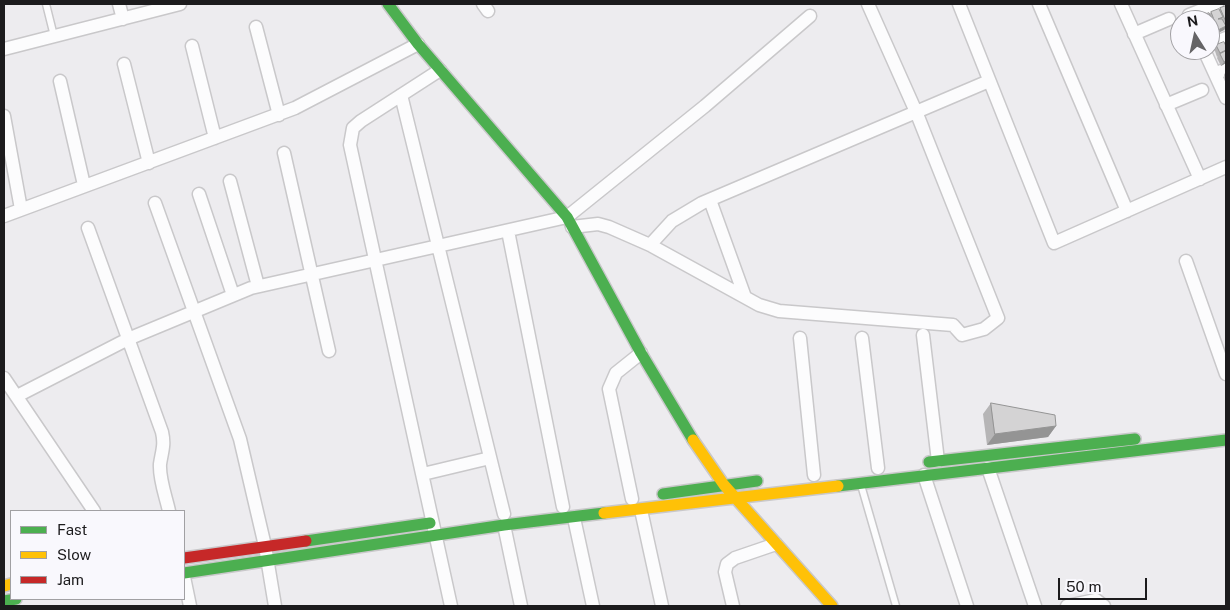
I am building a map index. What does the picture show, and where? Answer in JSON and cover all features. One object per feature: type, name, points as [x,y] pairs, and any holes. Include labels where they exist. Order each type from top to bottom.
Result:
[{"type":"street","points":[[119,4],[123,19]]},
{"type":"street","points":[[4,49],[180,4]]},
{"type":"street","points":[[388,4],[418,44],[570,222],[641,353],[724,485],[832,606]]},
{"type":"street","points":[[18,396],[128,339],[258,286],[439,245],[508,231],[570,222],[598,224],[650,245],[759,305],[797,314],[953,325],[962,335],[984,329],[998,318],[917,114],[868,4]]},
{"type":"street","points":[[959,4],[1054,243],[1226,167]]},
{"type":"street","points":[[1039,4],[1127,211]]},
{"type":"street","points":[[1120,4],[1200,178]]},
{"type":"street","points":[[1198,10],[1217,4]]},
{"type":"street","points":[[570,222],[810,16]]},
{"type":"street","points":[[1134,34],[1169,19]]},
{"type":"street","points":[[256,27],[279,114]]},
{"type":"street","points":[[4,216],[279,114],[336,88],[418,44]]},
{"type":"street","points":[[192,46],[215,138]]},
{"type":"street","points":[[1211,60],[1220,72],[1226,98]]},
{"type":"street","points":[[124,64],[149,163]]},
{"type":"street","points":[[440,70],[361,121],[353,128],[350,136],[373,259],[423,474],[438,526],[451,606]]},
{"type":"street","points":[[60,81],[84,185]]},
{"type":"street","points":[[650,245],[672,221],[710,200],[917,114],[989,81]]},
{"type":"street","points":[[1166,104],[1202,90]]},
{"type":"street","points":[[402,95],[490,458],[521,606]]},
{"type":"street","points":[[4,116],[21,209]]},
{"type":"street","points":[[284,153],[329,351]]},
{"type":"street","points":[[230,181],[258,286]]},
{"type":"street","points":[[199,194],[233,295]]},
{"type":"street","points":[[710,200],[745,297]]},
{"type":"street","points":[[155,203],[240,439],[268,561],[275,606]]},
{"type":"street","points":[[88,228],[164,442],[161,475],[169,510]]},
{"type":"street","points":[[508,231],[563,508]]},
{"type":"street","points":[[1186,261],[1226,374]]},
{"type":"street","points":[[923,335],[938,460]]},
{"type":"street","points":[[800,338],[814,475]]},
{"type":"street","points":[[862,338],[877,468]]},
{"type":"street","points":[[632,499],[610,389],[616,373],[641,353]]},
{"type":"street","points":[[4,378],[18,396],[93,510]]},
{"type":"street","points":[[922,469],[938,460],[1146,437]]},
{"type":"street","points":[[185,558],[264,546],[438,526],[504,520],[574,518],[641,510],[860,482],[922,469],[988,468],[1226,440]]},
{"type":"street","points":[[423,474],[490,458]]},
{"type":"street","points":[[988,468],[1035,606]]},
{"type":"street","points":[[922,469],[967,606]]},
{"type":"street","points":[[470,518],[504,520],[563,508],[769,480]]},
{"type":"street","points":[[641,510],[662,606]]},
{"type":"street","points":[[574,518],[592,606]]},
{"type":"street","points":[[185,574],[268,561],[438,526]]},
{"type":"street","points":[[733,606],[725,572],[727,564],[735,558],[776,544]]},
{"type":"street","points":[[185,583],[190,606]]},
{"type":"street","points":[[1067,606],[1096,600],[1104,606]]},
{"type":"lane","points":[[46,4],[54,36]]},
{"type":"lane","points":[[860,482],[896,606]]},
{"type":"building","points":[[1226,6],[1226,22],[1220,8]]},
{"type":"building","points":[[1220,19],[1222,19],[1226,26],[1220,29]]},
{"type":"building","points":[[1224,42],[1226,50],[1220,53],[1220,44]]},
{"type":"building","points":[[1226,51],[1226,61],[1224,62],[1220,54]]},
{"type":"building","points":[[991,403],[1055,415],[1056,426],[995,434]]},
{"type":"traffic: fast","points":[[388,4],[418,44],[567,217],[641,353],[693,440]]},
{"type":"traffic: fast","points":[[929,462],[1135,439]]},
{"type":"traffic: fast","points":[[838,486],[1226,440]]},
{"type":"traffic: fast","points":[[663,494],[757,481]]},
{"type":"traffic: fast","points":[[185,573],[504,525],[604,513]]},
{"type":"traffic: fast","points":[[306,541],[430,523]]},
{"type":"traffic: fast","points":[[4,601],[10,600]]},
{"type":"traffic: slow","points":[[693,440],[724,485],[832,606]]},
{"type":"traffic: slow","points":[[604,513],[838,486]]},
{"type":"traffic: slow","points":[[4,586],[10,584]]},
{"type":"traffic: jam","points":[[185,558],[306,541]]}]
